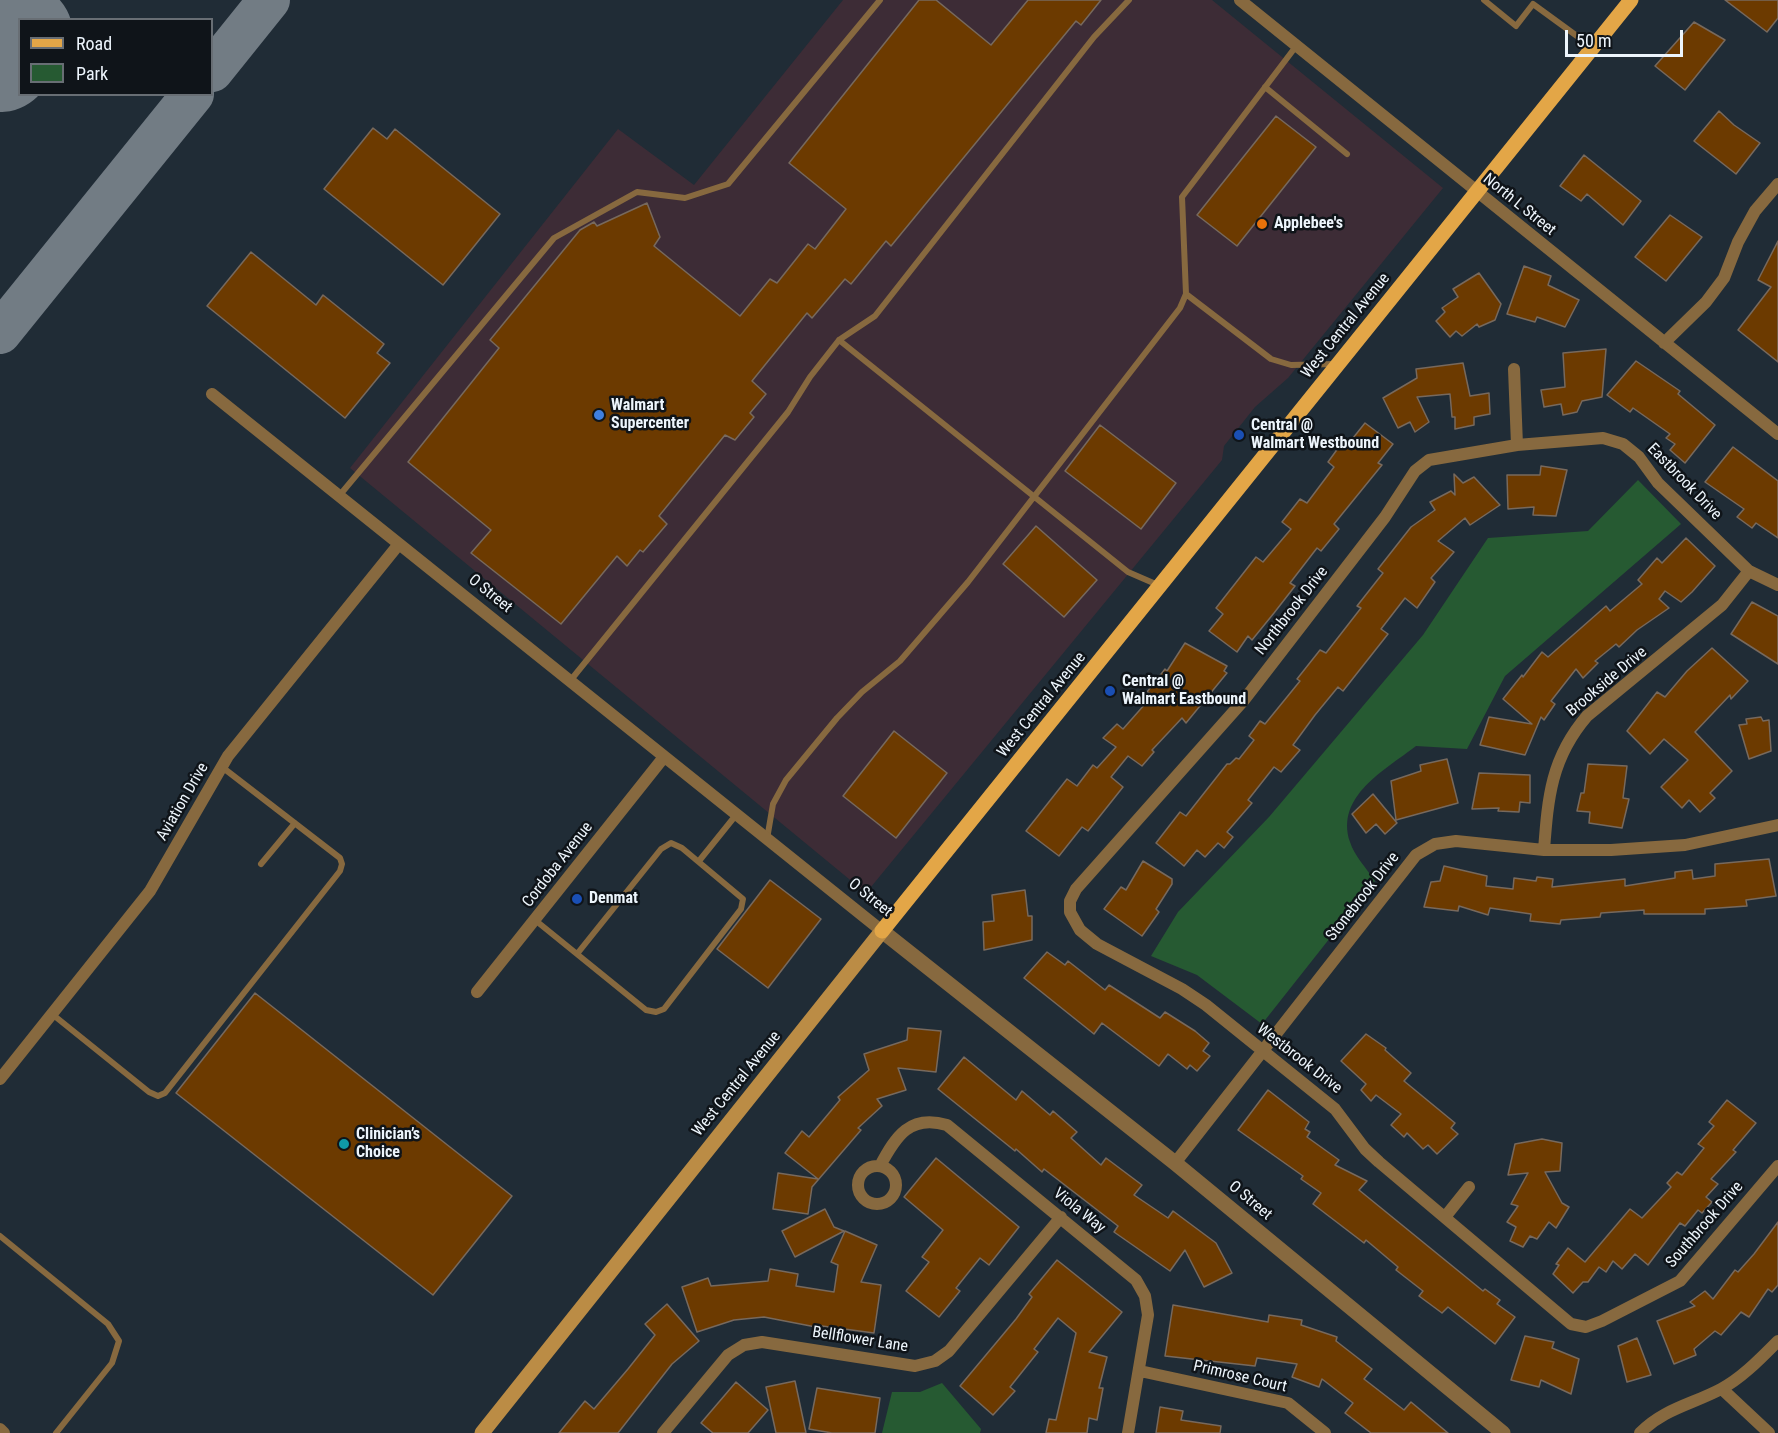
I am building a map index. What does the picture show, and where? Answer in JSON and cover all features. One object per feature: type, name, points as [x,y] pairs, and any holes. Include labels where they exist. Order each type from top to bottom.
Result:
[{"type":"main road","name":"West Central Avenue","points":[[482,1433],[882,931],[1631,0]]},
{"type":"street","name":"North L Street","points":[[1240,0],[1778,434]]},
{"type":"street","points":[[1664,343],[1706,302],[1724,278],[1738,242],[1755,211],[1778,184]]},
{"type":"street","points":[[1514,369],[1517,445]]},
{"type":"street","name":"O Street","points":[[212,394],[767,840],[1175,1163],[1503,1433]]},
{"type":"street","name":"Eastbrook Drive","points":[[1517,445],[1603,438],[1623,444],[1639,458],[1658,483],[1749,571],[1778,585]]},
{"type":"street","name":"Northbrook Drive","points":[[1070,901],[1076,889],[1244,700],[1385,517],[1415,471],[1429,460],[1443,456],[1517,445]]},
{"type":"street","name":"Aviation Drive","points":[[0,1079],[150,891],[222,766],[399,544]]},
{"type":"street","name":"Brookside Drive","points":[[1545,850],[1548,801],[1559,756],[1571,735],[1587,716],[1722,605],[1749,571]]},
{"type":"street","name":"Cordoba Avenue","points":[[477,992],[664,757]]},
{"type":"street","name":"Stonebrook Drive","points":[[1175,1163],[1416,855],[1435,844],[1456,841],[1545,850],[1611,850],[1684,844],[1778,825]]},
{"type":"street","name":"Westbrook Drive","points":[[1070,901],[1074,923],[1080,930],[1132,964],[1182,989],[1263,1052],[1335,1109],[1365,1149],[1571,1324],[1586,1327]]},
{"type":"street","name":"Viola Way","points":[[880,1166],[903,1131],[916,1123],[932,1121],[947,1125],[1137,1280],[1145,1296],[1148,1315],[1128,1433]]},
{"type":"street","name":"Southbrook Drive","points":[[1586,1327],[1680,1281],[1778,1166]]},
{"type":"street","points":[[1445,1217],[1469,1187]]},
{"type":"street","name":"Bellflower Lane","points":[[665,1432],[728,1354],[744,1345],[762,1342],[915,1366],[935,1361],[949,1351],[1061,1217]]},
{"type":"street","points":[[1640,1433],[1674,1408],[1722,1389],[1758,1362],[1778,1341]]},
{"type":"street","name":"Primrose Court","points":[[1140,1371],[1288,1403],[1325,1433]]},
{"type":"street","points":[[1722,1389],[1769,1433]]},
{"type":"street","points":[[0,1429],[4,1433]]},
{"type":"lane","points":[[339,495],[554,238],[638,192],[685,198],[728,184],[880,0]]},
{"type":"lane","points":[[570,681],[788,412],[810,376],[839,340],[875,316],[1094,38],[1129,0]]},
{"type":"lane","points":[[1484,0],[1516,26],[1533,4],[1592,48]]},
{"type":"lane","points":[[767,840],[773,804],[786,780],[837,718],[862,692],[904,656],[968,582],[1180,308],[1186,294],[1182,197],[1297,45]]},
{"type":"lane","points":[[1265,87],[1347,154]]},
{"type":"lane","points":[[1186,294],[1271,359],[1291,365],[1339,364]]},
{"type":"lane","points":[[839,340],[1128,572],[1161,587]]},
{"type":"lane","points":[[52,1014],[149,1092],[158,1096],[165,1093],[340,871],[342,864],[340,858],[222,766]]},
{"type":"lane","points":[[699,861],[736,815]]},
{"type":"lane","points":[[261,864],[295,823]]},
{"type":"lane","points":[[535,920],[646,1010],[656,1012],[664,1009],[741,909],[743,899],[699,861],[671,843],[661,849],[577,954]]},
{"type":"lane","points":[[0,1236],[108,1324],[119,1341],[112,1363],[56,1433]]},
{"type":"shaded area","points":[[843,0],[1212,0],[1443,188],[1288,378],[1255,407],[1224,446],[1222,460],[866,893],[350,468],[618,129],[694,185]]},
{"type":"green space","points":[[1638,480],[1681,524],[1505,676],[1467,749],[1416,746],[1366,786],[1356,798],[1347,826],[1352,847],[1375,881],[1262,1024],[1197,975],[1151,956],[1178,912],[1269,817],[1423,635],[1488,538],[1588,531]]},
{"type":"green space","points":[[942,1383],[981,1429],[980,1433],[882,1433],[892,1392],[920,1392]]},
{"type":"building","name":"Walmart Supercenter","points":[[919,0],[936,0],[991,45],[1028,0],[1101,0],[1081,25],[1076,21],[891,246],[886,241],[851,284],[845,279],[812,318],[807,313],[752,381],[766,394],[750,413],[754,417],[735,440],[725,435],[659,516],[667,524],[643,552],[640,550],[627,566],[617,556],[561,624],[471,553],[491,530],[408,462],[499,348],[490,340],[580,230],[594,222],[597,226],[647,203],[660,237],[654,246],[740,316],[770,279],[777,283],[808,244],[815,249],[846,209],[789,163]]},
{"type":"building","points":[[1725,0],[1778,0],[1778,18],[1767,32]]},
{"type":"building","points":[[1694,22],[1725,40],[1685,90],[1655,66]]},
{"type":"building","points":[[1719,111],[1734,125],[1760,143],[1736,174],[1694,141]]},
{"type":"building","points":[[1276,116],[1316,147],[1237,246],[1197,215]]},
{"type":"building","points":[[373,128],[387,139],[395,129],[500,214],[443,285],[324,189]]},
{"type":"building","points":[[1584,155],[1641,201],[1623,225],[1587,194],[1581,201],[1560,186]]},
{"type":"building","points":[[1670,215],[1702,237],[1666,281],[1635,257]]},
{"type":"building","points":[[1778,241],[1778,362],[1738,330],[1771,287],[1758,280]]},
{"type":"building","points":[[251,252],[316,305],[323,295],[384,344],[377,353],[390,363],[345,418],[207,306]]},
{"type":"building","points":[[1524,266],[1551,276],[1548,285],[1579,300],[1565,327],[1537,317],[1535,322],[1507,314]]},
{"type":"building","points":[[1479,273],[1501,304],[1495,320],[1479,327],[1477,324],[1462,336],[1456,331],[1450,337],[1436,321],[1445,312],[1442,308],[1458,297],[1453,289]]},
{"type":"building","points":[[1606,349],[1602,397],[1582,401],[1577,412],[1563,415],[1561,404],[1544,407],[1541,390],[1565,387],[1563,353]]},
{"type":"building","points":[[1636,361],[1680,391],[1678,394],[1715,425],[1685,463],[1670,450],[1675,444],[1666,438],[1670,434],[1633,408],[1630,412],[1607,395]]},
{"type":"building","points":[[1463,363],[1470,396],[1489,393],[1490,414],[1474,417],[1474,425],[1455,429],[1450,394],[1417,397],[1429,422],[1415,432],[1410,422],[1398,428],[1383,398],[1417,378],[1416,369]]},
{"type":"building","points":[[1365,423],[1393,444],[1378,463],[1382,465],[1334,524],[1339,529],[1321,551],[1317,548],[1290,583],[1295,586],[1252,640],[1248,636],[1237,652],[1209,631],[1223,614],[1216,608],[1256,557],[1263,562],[1291,529],[1282,522],[1300,499],[1307,503],[1334,467],[1328,462],[1344,440],[1349,443]]},
{"type":"building","points":[[1100,425],[1176,483],[1141,529],[1065,471]]},
{"type":"building","points":[[1733,447],[1778,481],[1778,538],[1756,523],[1752,528],[1737,517],[1744,509],[1705,482]]},
{"type":"building","points":[[1541,466],[1567,470],[1556,516],[1533,515],[1534,507],[1508,509],[1507,475],[1540,475]]},
{"type":"building","points":[[1454,474],[1463,483],[1474,477],[1500,505],[1470,525],[1465,518],[1438,541],[1454,552],[1431,578],[1435,582],[1417,608],[1405,598],[1381,629],[1388,634],[1343,691],[1338,687],[1293,745],[1300,750],[1281,772],[1274,767],[1248,800],[1252,803],[1227,832],[1233,837],[1224,848],[1218,843],[1205,857],[1197,850],[1184,866],[1156,843],[1180,812],[1186,816],[1227,764],[1236,758],[1239,759],[1254,740],[1249,736],[1260,721],[1265,724],[1300,681],[1297,679],[1320,650],[1326,653],[1361,608],[1357,606],[1383,573],[1378,569],[1411,527],[1435,510],[1430,502],[1451,491],[1455,495]]},
{"type":"building","points":[[1036,526],[1097,580],[1064,617],[1003,564]]},
{"type":"building","points":[[1686,538],[1715,566],[1692,592],[1681,602],[1665,591],[1659,599],[1669,608],[1637,630],[1619,647],[1616,644],[1595,661],[1598,663],[1583,678],[1576,669],[1551,701],[1555,704],[1544,720],[1541,717],[1525,755],[1480,745],[1489,717],[1532,724],[1503,699],[1522,675],[1523,677],[1542,652],[1548,657],[1606,606],[1610,611],[1642,584],[1638,580],[1657,558],[1662,563]]},
{"type":"building","points":[[1752,602],[1778,616],[1778,664],[1731,634]]},
{"type":"building","points":[[1185,643],[1227,666],[1224,671],[1227,673],[1186,723],[1182,718],[1152,750],[1154,752],[1142,766],[1128,756],[1111,777],[1123,787],[1088,831],[1082,827],[1059,856],[1026,831],[1067,779],[1077,786],[1093,765],[1097,768],[1116,747],[1103,738],[1117,724],[1123,729],[1153,695],[1147,692],[1165,669],[1167,671]]},
{"type":"building","points":[[1712,648],[1748,681],[1731,699],[1730,695],[1695,732],[1732,771],[1710,793],[1715,798],[1700,812],[1689,800],[1682,808],[1661,787],[1688,760],[1664,739],[1650,754],[1627,731],[1657,692],[1665,697],[1687,671]]},
{"type":"building","points":[[1761,717],[1763,721],[1769,720],[1771,751],[1749,759],[1739,725],[1747,724],[1746,719]]},
{"type":"building","points":[[894,731],[947,773],[896,838],[843,796]]},
{"type":"building","points":[[1447,759],[1458,803],[1396,820],[1391,781],[1421,771],[1420,765]]},
{"type":"building","points":[[1588,764],[1627,766],[1623,798],[1629,799],[1622,828],[1589,823],[1590,812],[1577,811],[1581,793],[1584,793]]},
{"type":"building","points":[[1479,773],[1530,775],[1530,803],[1520,802],[1519,812],[1498,811],[1499,808],[1472,809]]},
{"type":"building","points":[[1373,794],[1397,823],[1385,834],[1376,824],[1366,833],[1352,814]]},
{"type":"building","points":[[1769,859],[1776,896],[1746,900],[1747,906],[1705,909],[1705,914],[1644,914],[1644,910],[1601,913],[1600,917],[1561,920],[1560,924],[1530,921],[1531,914],[1490,908],[1488,915],[1459,906],[1458,911],[1424,907],[1431,882],[1440,881],[1444,866],[1487,876],[1486,886],[1513,889],[1514,878],[1536,881],[1537,877],[1553,879],[1552,887],[1625,879],[1625,886],[1675,878],[1675,872],[1692,870],[1693,879],[1715,876],[1715,864]]},
{"type":"building","points":[[1143,861],[1172,879],[1172,884],[1156,909],[1159,912],[1142,936],[1104,909],[1121,887],[1126,890]]},
{"type":"building","points":[[770,880],[821,919],[768,988],[717,949]]},
{"type":"building","points":[[1025,890],[1028,916],[1032,916],[1032,940],[984,950],[983,922],[994,921],[992,895]]},
{"type":"building","points":[[1047,952],[1065,965],[1068,961],[1105,990],[1109,985],[1160,1018],[1165,1012],[1195,1031],[1209,1043],[1203,1051],[1210,1056],[1197,1071],[1190,1065],[1187,1069],[1168,1054],[1159,1066],[1102,1023],[1094,1034],[1024,978]]},
{"type":"building","name":"Clinician’s Choice","points":[[255,993],[512,1196],[433,1295],[176,1093]]},
{"type":"building","points":[[908,1028],[941,1031],[936,1072],[898,1068],[906,1090],[877,1099],[882,1106],[858,1128],[861,1130],[812,1187],[808,1214],[773,1209],[778,1173],[818,1179],[785,1153],[802,1131],[809,1137],[840,1100],[838,1097],[869,1070],[864,1054],[907,1040]]},
{"type":"building","points":[[1366,1034],[1386,1048],[1385,1050],[1411,1073],[1404,1081],[1455,1123],[1451,1128],[1458,1134],[1437,1154],[1428,1145],[1423,1149],[1407,1133],[1404,1137],[1391,1125],[1401,1114],[1376,1095],[1371,1101],[1361,1090],[1366,1084],[1341,1061]]},
{"type":"building","points":[[964,1057],[1016,1100],[1022,1091],[1050,1115],[1053,1111],[1077,1132],[1071,1138],[1101,1165],[1106,1158],[1142,1185],[1134,1195],[1168,1218],[1173,1211],[1216,1243],[1232,1273],[1204,1287],[1185,1250],[1170,1271],[1114,1232],[1118,1226],[1044,1169],[1042,1172],[938,1089]]},
{"type":"building","points":[[1268,1090],[1309,1122],[1305,1129],[1310,1132],[1307,1137],[1339,1160],[1335,1165],[1367,1181],[1359,1190],[1483,1291],[1485,1289],[1500,1300],[1497,1304],[1515,1317],[1495,1344],[1448,1307],[1442,1313],[1419,1296],[1423,1291],[1396,1270],[1398,1267],[1366,1240],[1364,1243],[1313,1204],[1321,1193],[1301,1179],[1303,1176],[1238,1130]]},
{"type":"building","points":[[1727,1100],[1756,1123],[1733,1150],[1736,1152],[1711,1179],[1718,1184],[1706,1197],[1712,1202],[1702,1213],[1698,1210],[1685,1226],[1680,1223],[1648,1265],[1635,1254],[1622,1269],[1613,1261],[1606,1272],[1599,1267],[1588,1282],[1583,1282],[1573,1293],[1553,1274],[1559,1265],[1556,1264],[1568,1248],[1585,1262],[1630,1209],[1642,1218],[1671,1187],[1667,1183],[1677,1172],[1682,1175],[1704,1148],[1698,1144],[1714,1126],[1709,1122]]},
{"type":"building","points":[[1542,1139],[1562,1143],[1560,1171],[1545,1172],[1562,1203],[1569,1207],[1556,1228],[1549,1222],[1537,1239],[1530,1236],[1523,1247],[1510,1241],[1516,1227],[1507,1222],[1518,1206],[1511,1204],[1528,1173],[1508,1175],[1515,1144]]},
{"type":"building","points":[[936,1158],[1019,1227],[989,1265],[980,1258],[956,1288],[960,1291],[939,1317],[906,1291],[929,1262],[922,1257],[943,1230],[904,1197]]},
{"type":"building","points":[[825,1209],[834,1227],[844,1231],[795,1257],[782,1231]]},
{"type":"building","points":[[1778,1222],[1778,1285],[1772,1292],[1768,1289],[1749,1317],[1741,1312],[1721,1335],[1715,1331],[1694,1349],[1696,1355],[1674,1364],[1657,1321],[1695,1306],[1690,1302],[1705,1291],[1713,1299],[1735,1270],[1738,1272],[1754,1254]]},
{"type":"building","points":[[845,1231],[877,1245],[861,1282],[881,1285],[874,1333],[822,1326],[821,1328],[764,1317],[734,1320],[697,1332],[682,1287],[708,1278],[711,1286],[768,1281],[770,1269],[798,1274],[796,1286],[834,1292],[838,1265],[831,1262]]},
{"type":"building","points":[[1057,1260],[1122,1312],[1089,1352],[1107,1357],[1099,1388],[1103,1388],[1097,1420],[1089,1418],[1087,1433],[1046,1433],[1049,1419],[1056,1420],[1076,1333],[1058,1318],[1034,1349],[1038,1352],[1010,1387],[1015,1391],[993,1415],[960,1386],[1016,1319],[1032,1297],[1029,1294]]},
{"type":"building","points":[[667,1304],[699,1341],[672,1364],[618,1433],[559,1433],[585,1401],[594,1409],[628,1369],[655,1335],[645,1324]]},
{"type":"building","points":[[1173,1305],[1268,1322],[1269,1315],[1302,1320],[1301,1325],[1337,1337],[1336,1341],[1372,1369],[1364,1379],[1404,1410],[1411,1402],[1448,1433],[1371,1433],[1345,1413],[1353,1403],[1322,1379],[1319,1387],[1292,1377],[1297,1364],[1257,1358],[1255,1366],[1165,1356]]},
{"type":"building","points":[[1525,1336],[1554,1342],[1552,1348],[1579,1359],[1571,1394],[1541,1380],[1539,1387],[1511,1380]]},
{"type":"building","points":[[1637,1338],[1651,1375],[1627,1382],[1618,1346]]},
{"type":"building","points":[[795,1381],[806,1433],[776,1433],[766,1387]]},
{"type":"building","points":[[736,1382],[768,1410],[748,1433],[713,1433],[701,1423]]},
{"type":"building","points":[[817,1388],[880,1398],[875,1433],[832,1433],[809,1429]]},
{"type":"building","points":[[1160,1407],[1183,1411],[1181,1420],[1221,1426],[1220,1433],[1156,1433]]},
{"type":"taxiway","points":[[213,70],[269,0]]},
{"type":"taxiway","points":[[0,333],[191,96]]},
{"type":"runway","points":[[0,59],[18,37]]},
{"type":"place","name":"Applebee's","points":[[1262,224]]},
{"type":"place","name":"Walmart Supercenter","points":[[599,415]]},
{"type":"place","name":"Central @ Walmart Westbound","points":[[1239,435]]},
{"type":"place","name":"Central @ Walmart Eastbound","points":[[1110,691]]},
{"type":"place","name":"Denmat","points":[[577,899]]},
{"type":"place","name":"Clinician’s Choice","points":[[344,1144]]}]
